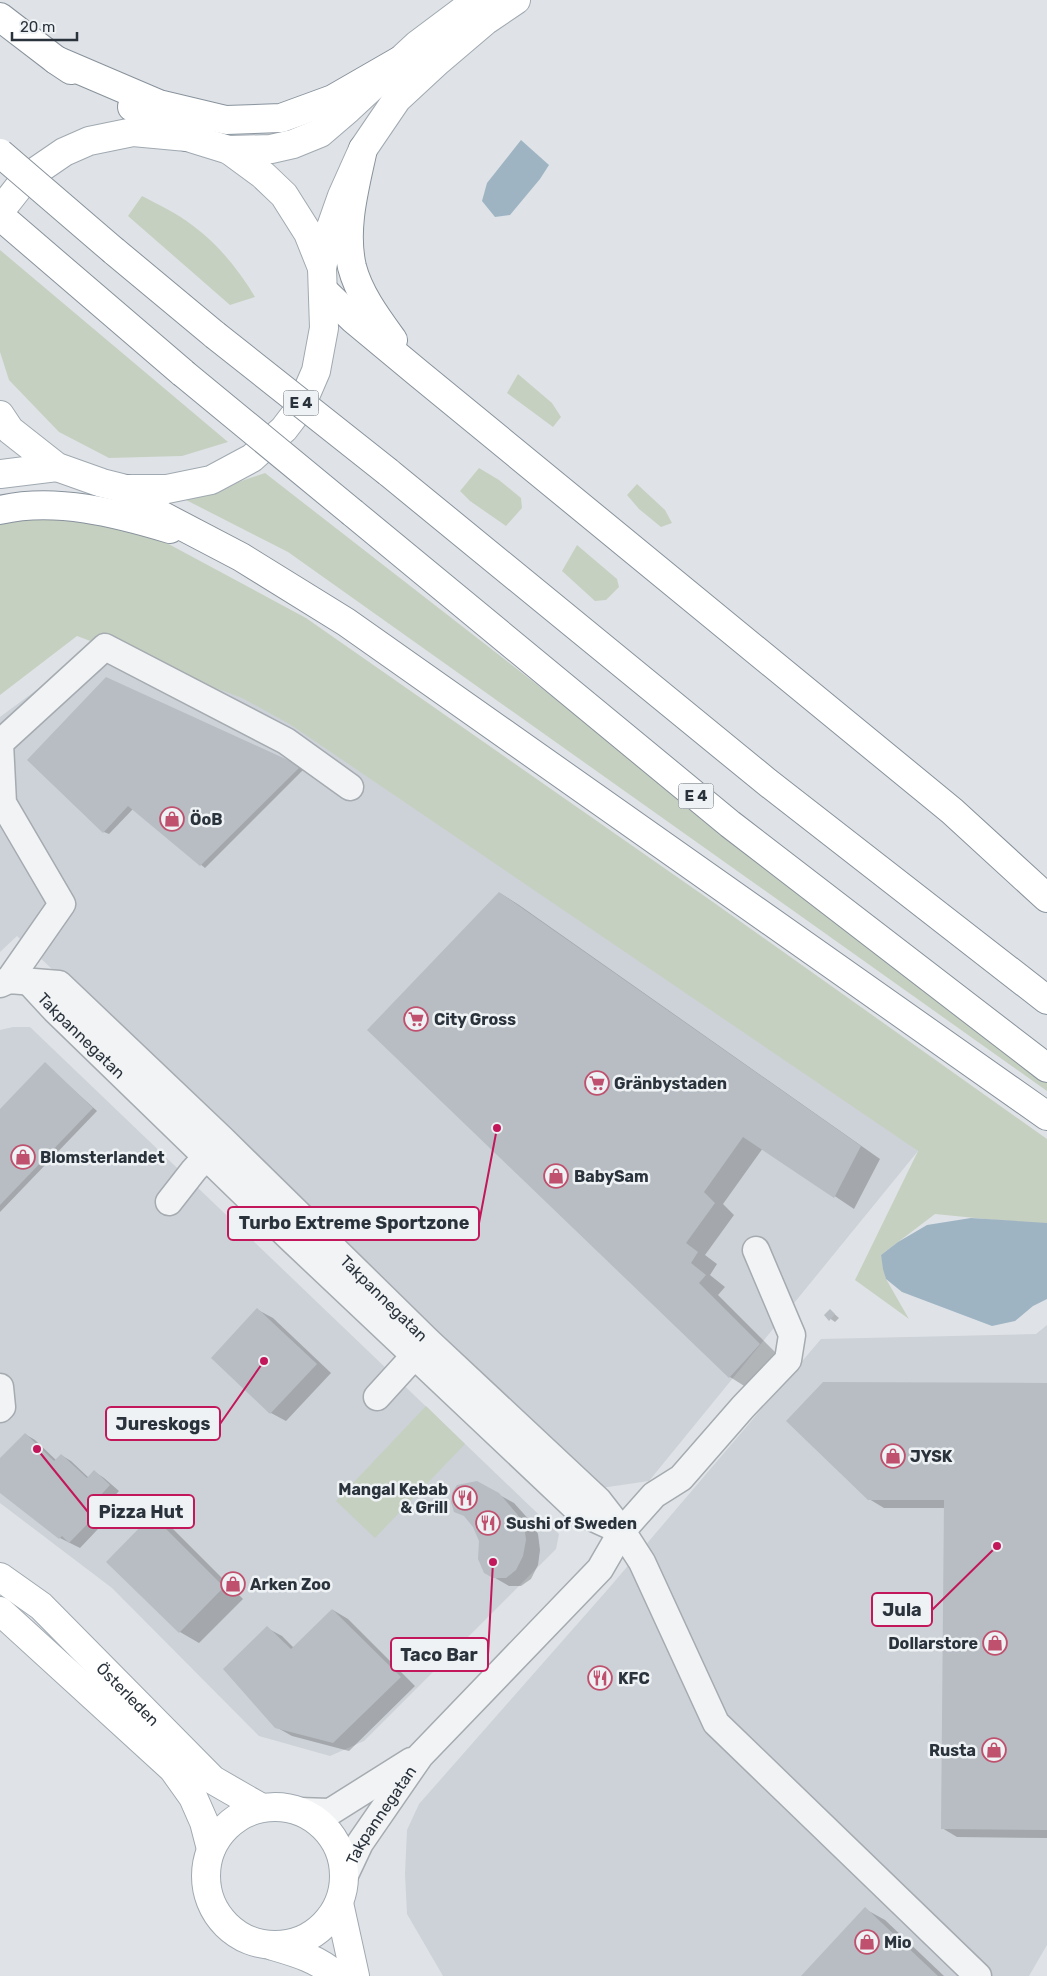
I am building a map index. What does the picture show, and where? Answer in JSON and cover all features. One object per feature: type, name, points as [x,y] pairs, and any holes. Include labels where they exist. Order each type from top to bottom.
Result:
[{"type":"main road","points":[[229,150],[271,149],[293,144],[320,133],[417,45],[476,0]]},
{"type":"main road","points":[[0,415],[10,430],[57,467],[102,484],[126,489],[167,489],[210,480],[252,458],[284,429],[300,408],[316,371],[324,328],[323,279],[330,230],[363,149],[396,99],[485,22],[516,0]]},
{"type":"main road","points":[[0,17],[56,60],[120,101],[188,137],[229,150],[263,174],[284,194],[308,233],[323,279],[353,319],[952,811],[1047,898]]},
{"type":"main road","points":[[56,60],[159,104],[226,120],[281,118],[333,99],[399,61]]},
{"type":"main road","points":[[0,211],[26,178],[64,152],[89,141],[133,132],[188,137]]},
{"type":"main road","points":[[363,149],[352,205],[349,237],[352,267],[361,292],[380,323],[418,373]]},
{"type":"main road","name":"E 4","points":[[0,153],[215,335],[388,472],[767,782],[1047,1000]]},
{"type":"main road","name":"E 4","points":[[0,216],[183,373],[730,824],[1047,1068]]},
{"type":"main road","points":[[0,474],[57,467]]},
{"type":"main road","points":[[126,489],[160,514],[241,557],[346,622],[1047,1116]]},
{"type":"main road","points":[[0,510],[18,506],[62,506],[104,512],[156,525],[211,542]]},
{"type":"main road","name":"Österleden","points":[[0,1577],[41,1606],[213,1780],[260,1808]]},
{"type":"main road","name":"Österleden","points":[[0,1611],[173,1769],[193,1797],[204,1822],[211,1849]]},
{"type":"main road","points":[[337,1976],[325,1966],[304,1955],[252,1941],[231,1930],[216,1911],[209,1896],[206,1872],[211,1849],[231,1822],[260,1808],[275,1807],[298,1811],[317,1821],[333,1839],[340,1853],[344,1931],[355,1976]]},
{"type":"main road","points":[[269,1945],[293,1943],[315,1933],[326,1923],[341,1890]]},
{"type":"street","points":[[13,982],[62,904],[3,803],[0,743],[105,647],[286,741],[350,787]]},
{"type":"street","name":"Takpannegatan","points":[[13,982],[55,1010],[214,1148],[422,1349],[598,1500],[622,1531],[600,1569],[420,1756],[360,1844],[341,1890]]},
{"type":"street","points":[[169,1202],[214,1148]]},
{"type":"street","points":[[756,1250],[792,1335],[788,1360],[743,1407],[682,1478],[654,1495],[622,1531],[642,1562],[716,1723],[978,1976]]},
{"type":"street","points":[[377,1397],[422,1349]]},
{"type":"street","points":[[0,1387],[2,1407],[0,1409]]},
{"type":"street","name":"Takpannegatan","points":[[298,1811],[330,1812],[420,1756]]},
{"type":"shaded area","points":[[112,634],[338,709],[918,1151],[649,1481],[601,1488],[17,936],[0,952],[0,717]]},
{"type":"shaded area","points":[[13,1027],[30,1027],[559,1534],[556,1549],[364,1741],[330,1756],[259,1736],[112,1588],[0,1503],[0,1030]]},
{"type":"shaded area","points":[[1047,1325],[1047,1945],[1029,1976],[443,1976],[407,1914],[405,1874],[407,1830],[419,1804],[609,1588],[821,1339],[1036,1334]]},
{"type":"green space","points":[[142,196],[168,209],[211,240],[235,267],[255,297],[230,305],[128,216]]},
{"type":"green space","points":[[0,250],[228,442],[182,456],[109,458],[59,432],[9,380],[0,352]]},
{"type":"green space","points":[[518,374],[552,403],[561,417],[553,427],[507,393]]},
{"type":"green space","points":[[479,468],[499,480],[521,498],[522,508],[506,526],[470,501],[460,491]]},
{"type":"green space","points":[[265,473],[1047,1081],[1047,1091],[288,552],[186,500]]},
{"type":"green space","points":[[637,484],[665,510],[672,523],[661,527],[639,509],[627,495]]},
{"type":"green space","points":[[0,495],[83,498],[306,618],[713,902],[1047,1139],[1047,1225],[935,1214],[881,1255],[886,1279],[909,1319],[855,1280],[918,1151],[291,725],[242,698],[77,636],[0,695]]},
{"type":"green space","points":[[577,545],[617,579],[619,587],[606,600],[595,601],[562,571]]},
{"type":"green space","points":[[426,1406],[465,1444],[375,1538],[336,1501]]},
{"type":"water","points":[[521,140],[549,165],[540,179],[510,215],[495,217],[482,201],[487,183]]},
{"type":"water","points":[[971,1218],[1047,1223],[1047,1299],[1033,1306],[1015,1321],[992,1326],[902,1292],[886,1279],[881,1255],[898,1242],[927,1225]]},
{"type":"building","points":[[106,677],[301,766],[200,866],[128,806],[103,833],[27,760]]},
{"type":"building","name":"Gränbystaden","points":[[499,892],[861,1146],[834,1198],[743,1137],[704,1192],[715,1203],[686,1243],[698,1252],[691,1263],[706,1275],[699,1283],[760,1344],[729,1378],[367,1030]]},
{"type":"building","name":"Blomsterlandet","points":[[45,1062],[93,1108],[0,1205],[0,1109]]},
{"type":"building","points":[[257,1308],[317,1364],[270,1414],[211,1358]]},
{"type":"building","points":[[830,1309],[835,1314],[829,1321],[824,1315]]},
{"type":"building","points":[[823,1382],[1047,1383],[1047,1830],[941,1829],[944,1500],[868,1500],[786,1421]]},
{"type":"building","points":[[25,1433],[54,1461],[61,1454],[87,1478],[94,1470],[110,1485],[100,1496],[107,1504],[69,1543],[62,1536],[59,1539],[0,1493],[0,1458]]},
{"type":"building","points":[[477,1481],[499,1493],[524,1524],[526,1540],[523,1556],[516,1570],[506,1578],[493,1578],[484,1573],[478,1559],[479,1541],[473,1527],[464,1516],[454,1512],[451,1502],[452,1493],[457,1485]]},
{"type":"building","points":[[152,1515],[224,1587],[179,1633],[106,1562]]},
{"type":"building","points":[[332,1609],[401,1677],[333,1743],[275,1728],[223,1669],[267,1626],[291,1649]]},
{"type":"building","name":"Mio","points":[[865,1907],[938,1976],[801,1976]]},
{"type":"place","name":"ÖoB","points":[[172,819]]},
{"type":"place","name":"City Gross","points":[[416,1019]]},
{"type":"place","name":"Gränbystaden","points":[[597,1083]]},
{"type":"place","name":"Turbo Extreme Sportzone","points":[[497,1128]]},
{"type":"place","name":"Blomsterlandet","points":[[23,1157]]},
{"type":"place","name":"BabySam","points":[[556,1176]]},
{"type":"place","name":"Jureskogs","points":[[264,1361]]},
{"type":"place","name":"Pizza Hut","points":[[37,1449]]},
{"type":"place","name":"JYSK","points":[[893,1456]]},
{"type":"place","name":"Mangal Kebab & Grill","points":[[465,1498]]},
{"type":"place","name":"Sushi of Sweden","points":[[488,1523]]},
{"type":"place","name":"Jula","points":[[997,1546]]},
{"type":"place","name":"Taco Bar","points":[[493,1562]]},
{"type":"place","name":"Arken Zoo","points":[[233,1584]]},
{"type":"place","name":"Dollarstore","points":[[995,1643]]},
{"type":"place","name":"KFC","points":[[600,1678]]},
{"type":"place","name":"Rusta","points":[[994,1750]]},
{"type":"place","name":"Mio","points":[[867,1942]]}]
